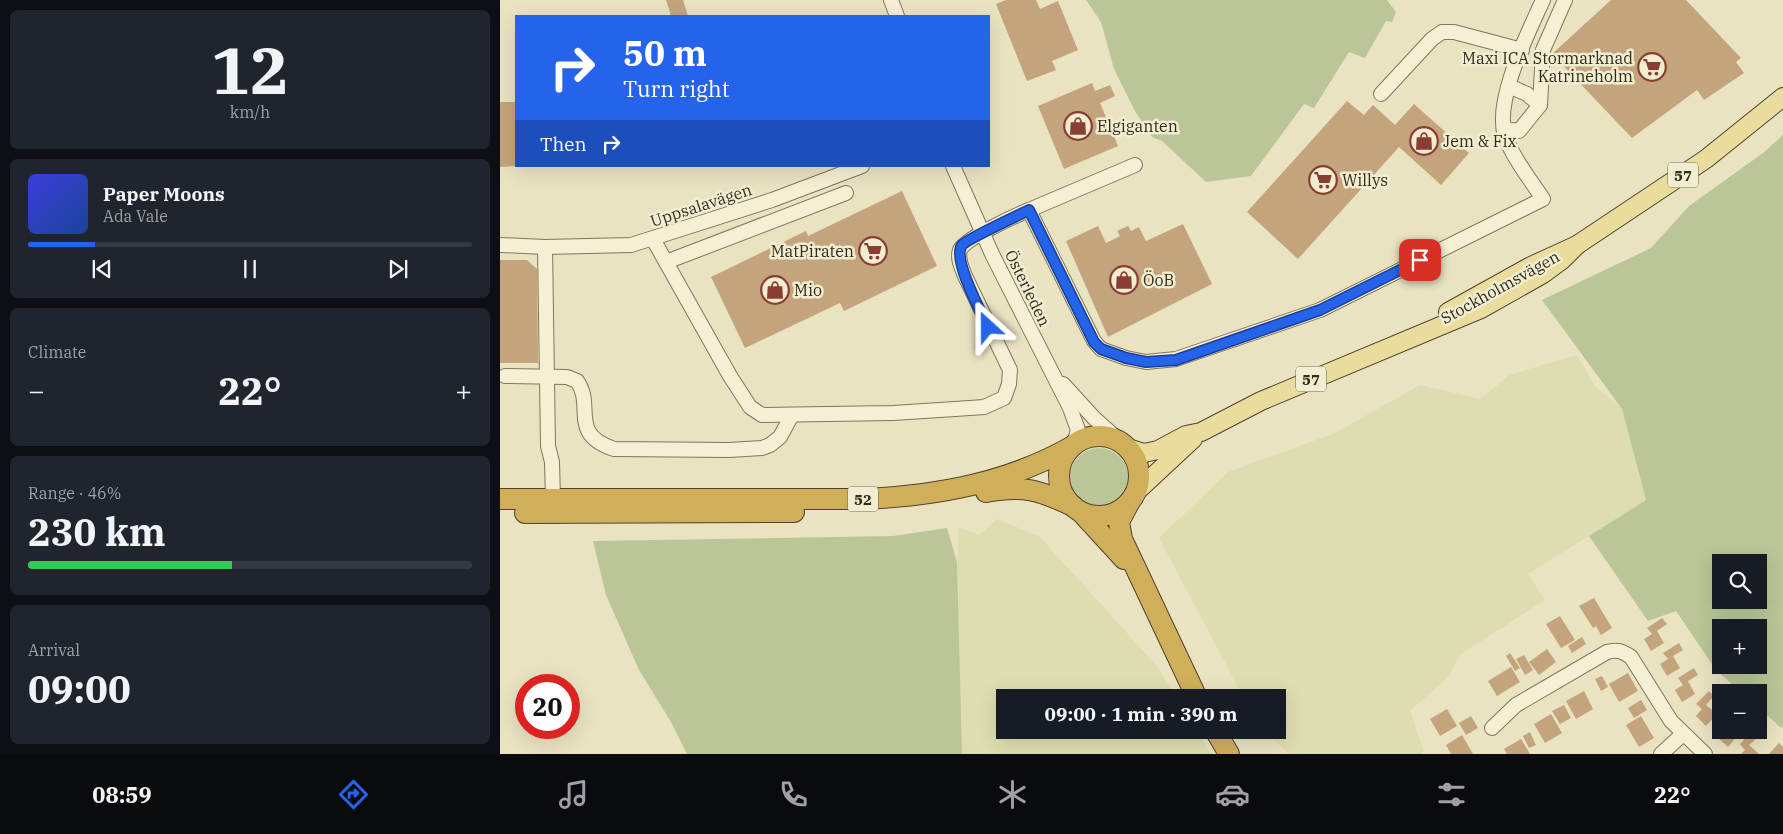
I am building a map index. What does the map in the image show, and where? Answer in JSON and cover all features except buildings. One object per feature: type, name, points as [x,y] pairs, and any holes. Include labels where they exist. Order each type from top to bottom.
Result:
[{"type":"highway","name":"52","points":[[500,513],[553,506],[867,499],[909,496],[952,490],[990,481],[1041,463],[1084,439],[1100,436],[1115,439],[1125,446],[1138,468],[1138,486],[1122,514],[1119,529],[1139,576],[1193,689]]},
{"type":"highway","name":"52","points":[[1073,446],[1060,464],[1059,478],[1062,492],[1139,576]]},
{"type":"highway","name":"52","points":[[500,500],[553,506],[842,511],[914,504],[1014,489],[1041,491],[1096,516],[1112,514],[1126,506],[1133,496]]},
{"type":"highway","points":[[1220,739],[1229,754]]},
{"type":"main road","name":"Stockholmsvägen","points":[[1133,496],[1201,432],[1261,401],[1424,332],[1449,311],[1531,266],[1577,245],[1706,159],[1783,97]]},
{"type":"main road","name":"Stockholmsvägen","points":[[1125,446],[1151,452],[1186,435],[1201,432]]},
{"type":"street","points":[[891,0],[897,15]]},
{"type":"street","points":[[1029,210],[1094,342],[1101,349],[1126,358],[1146,362],[1176,360],[1320,310],[1543,199],[1505,133],[1504,109],[1522,50],[1543,0]]},
{"type":"street","points":[[1505,133],[1519,131],[1540,105],[1543,50],[1565,0]]},
{"type":"street","points":[[1381,94],[1432,39],[1442,32],[1454,32],[1522,50]]},
{"type":"street","points":[[1510,86],[1527,94],[1540,105]]},
{"type":"street","points":[[653,239],[704,333],[750,407],[762,415],[965,408],[992,405],[1004,398],[1010,384],[1010,370],[959,260],[962,246],[967,240],[983,234],[1029,210],[1135,164]]},
{"type":"street","name":"Uppsalavägen","points":[[500,245],[545,247],[631,245],[772,200],[859,167]]},
{"type":"street","name":"Österleden","points":[[953,167],[983,234],[1076,422],[1077,434],[1073,446]]},
{"type":"street","points":[[666,262],[846,193]]},
{"type":"street","points":[[772,200],[778,219]]},
{"type":"street","points":[[693,226],[701,249]]},
{"type":"street","points":[[545,247],[548,446],[552,462],[553,506]]},
{"type":"street","name":"Österleden","points":[[1049,368],[1094,418],[1125,446]]},
{"type":"street","points":[[505,376],[566,377],[577,381],[582,390],[587,427],[599,443],[614,449],[728,450],[762,448],[770,445],[780,437],[792,415]]},
{"type":"street","points":[[1492,728],[1516,705],[1607,652],[1615,650],[1624,652],[1630,657],[1671,721],[1706,754]]},
{"type":"street","points":[[1661,754],[1683,734]]},
{"type":"green space","points":[[1086,0],[1387,0],[1396,12],[1392,22],[1386,21],[1365,58],[1349,52],[1314,108],[1304,104],[1251,176],[1206,182],[1162,141],[1152,137],[1135,111],[1114,69],[1101,22]]},
{"type":"green space","points":[[1783,135],[1783,726],[1781,728],[1767,715],[1767,684],[1732,684],[1721,674],[1767,674],[1767,619],[1712,619],[1712,664],[1676,611],[1648,621],[1589,536],[1646,500],[1622,409],[1542,300],[1651,248],[1689,206],[1763,153]]},
{"type":"green space","points":[[1577,355],[1595,386],[1622,409],[1646,500],[1528,574],[1545,600],[1461,654],[1447,678],[1410,711],[1424,751],[1421,754],[1289,754],[1273,739],[1286,739],[1286,689],[1239,689],[1159,538],[1228,472],[1335,433],[1420,385],[1481,399],[1509,375]]},
{"type":"green space","points":[[1099,448],[1115,453],[1123,461],[1128,477],[1123,493],[1115,501],[1099,506],[1083,501],[1075,493],[1070,477],[1075,461],[1083,453]]},
{"type":"green space","points":[[997,519],[1039,536],[1156,665],[1171,689],[996,689],[996,739],[1202,739],[1211,754],[955,754],[958,527],[979,535]]},
{"type":"green space","points":[[947,528],[957,562],[962,754],[687,754],[671,722],[639,670],[606,595],[593,541],[893,536]]},
{"type":"place","name":"Maxi ICA Stormarknad Katrineholm","points":[[1652,67]]},
{"type":"place","name":"Elgiganten","points":[[1078,126]]},
{"type":"place","name":"Jem & Fix","points":[[1424,141]]},
{"type":"place","name":"Willys","points":[[1323,180]]},
{"type":"place","name":"MatPiraten","points":[[873,251]]},
{"type":"place","name":"ÖoB","points":[[1124,280]]},
{"type":"place","name":"Mio","points":[[775,290]]},
{"type":"route","points":[[988,327],[965,276],[959,260],[959,251],[967,240],[983,234],[1029,210],[1094,342],[1101,349],[1112,354],[1146,362],[1176,360],[1320,310],[1420,260]]}]
